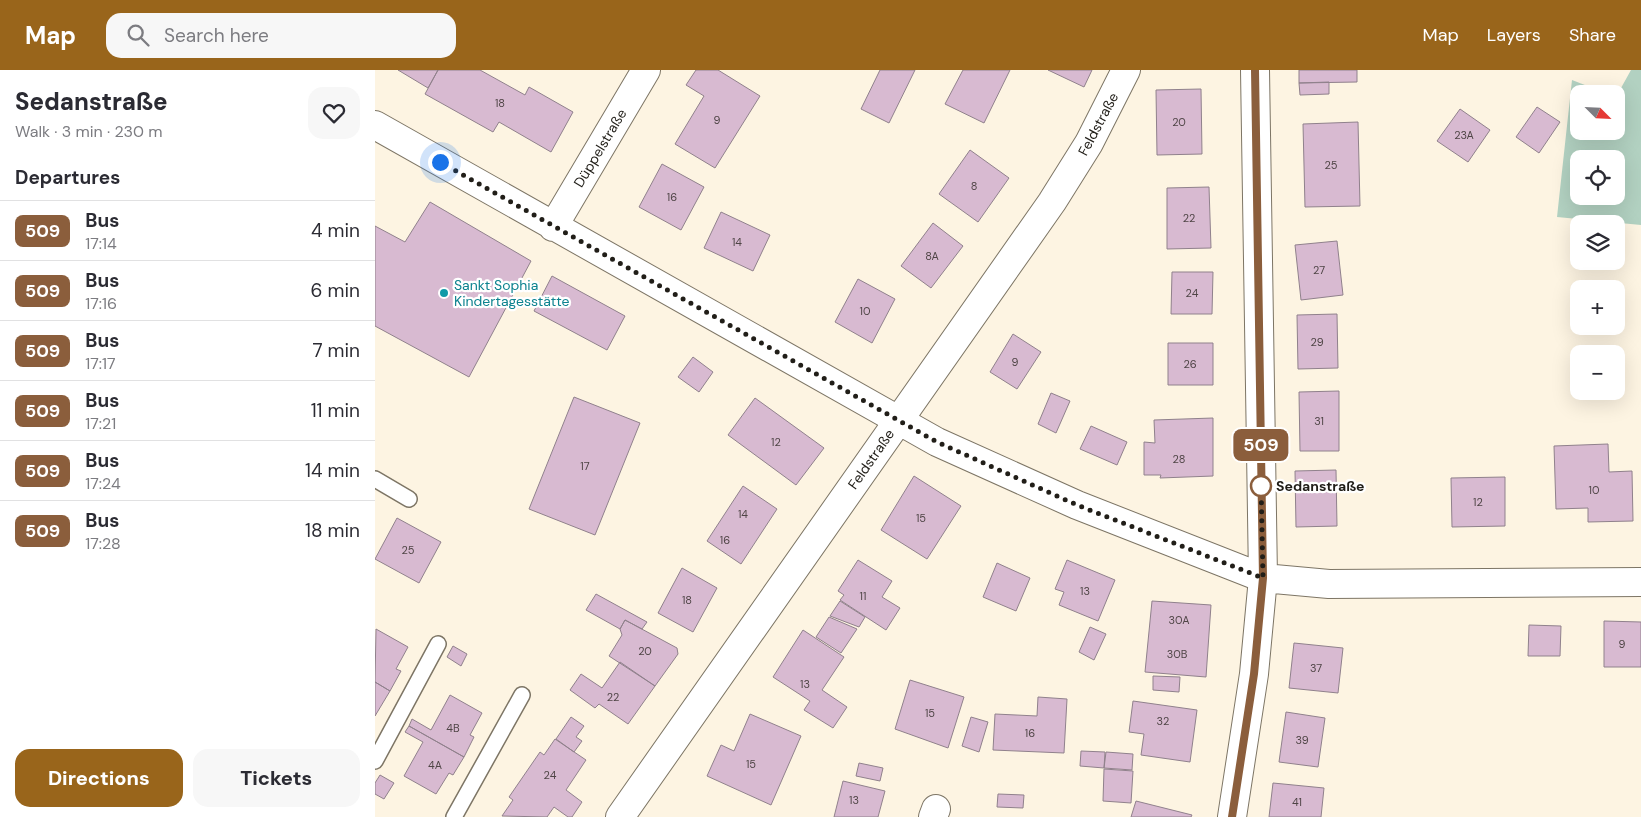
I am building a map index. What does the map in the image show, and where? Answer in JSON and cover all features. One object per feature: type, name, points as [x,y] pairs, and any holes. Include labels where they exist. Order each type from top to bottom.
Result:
[{"type":"street","name":"Düppelstraße","points":[[553,227],[647,70]]},
{"type":"street","name":"Feldstraße","points":[[620,817],[1052,202],[1089,143],[1127,70]]},
{"type":"street","points":[[1232,817],[1254,674],[1263,578],[1255,70]]},
{"type":"street","points":[[375,126],[937,442],[1077,505],[1263,578],[1329,584],[1641,582]]},
{"type":"lane","points":[[375,480],[409,499]]},
{"type":"lane","points":[[375,761],[438,644]]},
{"type":"lane","points":[[454,817],[522,695]]},
{"type":"green space","points":[[1631,70],[1641,70],[1641,225],[1625,223],[1625,215],[1570,215],[1570,218],[1557,217],[1570,98],[1570,140],[1625,140],[1625,85],[1623,85]]},
{"type":"green space","points":[[1572,80],[1585,85],[1571,85]]},
{"type":"building","points":[[398,70],[438,70],[428,88]]},
{"type":"building","points":[[438,70],[480,70],[525,95],[529,87],[573,112],[551,152],[499,122],[493,132],[425,94]]},
{"type":"building","points":[[696,70],[718,70],[760,96],[715,168],[675,144],[704,96],[686,85]]},
{"type":"building","points":[[880,70],[915,70],[889,123],[861,109]]},
{"type":"building","points":[[963,70],[1010,70],[984,123],[945,104]]},
{"type":"building","points":[[1048,70],[1092,70],[1084,87]]},
{"type":"building","points":[[1299,70],[1357,70],[1357,82],[1299,83]]},
{"type":"building","points":[[1329,82],[1329,94],[1300,95],[1299,83]]},
{"type":"building","points":[[1201,89],[1202,154],[1157,155],[1156,90]]},
{"type":"building","points":[[1537,107],[1560,122],[1539,153],[1516,137]]},
{"type":"building","points":[[1460,109],[1490,130],[1468,162],[1437,141]]},
{"type":"building","points":[[1358,122],[1360,206],[1305,207],[1303,124]]},
{"type":"building","points":[[970,150],[1009,178],[978,222],[939,194]]},
{"type":"building","points":[[662,164],[704,187],[681,230],[639,207]]},
{"type":"building","points":[[1209,187],[1211,248],[1167,249],[1167,188]]},
{"type":"building","name":"Sankt Sophia Kindertagesstätte","points":[[430,202],[531,261],[469,377],[375,326],[375,226],[405,242]]},
{"type":"building","points":[[721,212],[770,235],[753,271],[704,248]]},
{"type":"building","points":[[933,223],[963,246],[931,288],[901,266]]},
{"type":"building","points":[[1337,241],[1343,295],[1301,300],[1295,245]]},
{"type":"building","points":[[1172,272],[1213,272],[1212,314],[1171,314]]},
{"type":"building","points":[[552,276],[625,316],[607,350],[534,311]]},
{"type":"building","points":[[858,279],[895,299],[872,343],[835,322]]},
{"type":"building","points":[[1337,314],[1338,368],[1298,369],[1297,315]]},
{"type":"building","points":[[1013,334],[1041,352],[1017,389],[990,372]]},
{"type":"building","points":[[1168,343],[1213,343],[1213,385],[1168,385]]},
{"type":"building","points":[[693,357],[713,372],[699,392],[678,377]]},
{"type":"building","points":[[1339,391],[1339,451],[1300,451],[1299,392]]},
{"type":"building","points":[[1051,393],[1070,401],[1056,433],[1038,424]]},
{"type":"building","points":[[574,397],[640,423],[595,535],[529,509]]},
{"type":"building","points":[[755,398],[824,448],[796,485],[728,435]]},
{"type":"building","points":[[1213,418],[1213,476],[1160,478],[1161,475],[1144,475],[1144,442],[1155,443],[1154,420]]},
{"type":"building","points":[[1091,426],[1127,442],[1117,465],[1080,449]]},
{"type":"building","points":[[1608,444],[1609,472],[1632,471],[1633,521],[1588,522],[1588,508],[1556,509],[1554,446]]},
{"type":"building","points":[[1336,470],[1337,526],[1296,527],[1295,471]]},
{"type":"building","points":[[914,476],[961,506],[927,559],[881,530]]},
{"type":"building","points":[[1505,477],[1505,526],[1452,527],[1451,478]]},
{"type":"building","points":[[743,486],[777,509],[741,564],[707,541]]},
{"type":"building","points":[[397,518],[441,542],[419,583],[375,559]]},
{"type":"building","points":[[858,560],[892,581],[882,597],[900,608],[886,630],[840,600],[844,595],[838,591]]},
{"type":"building","points":[[1067,560],[1115,580],[1098,621],[1059,605],[1064,592],[1055,589]]},
{"type":"building","points":[[997,563],[1030,578],[1016,611],[983,597]]},
{"type":"building","points":[[682,568],[717,588],[693,632],[658,613]]},
{"type":"building","points":[[596,594],[647,622],[642,629],[625,620],[620,629],[586,610]]},
{"type":"building","points":[[840,601],[865,617],[859,627],[830,616]]},
{"type":"building","points":[[1152,601],[1211,605],[1206,677],[1145,672]]},
{"type":"building","points":[[829,617],[857,629],[841,653],[816,637]]},
{"type":"building","points":[[625,620],[677,648],[678,654],[655,686],[609,656],[622,635],[620,629]]},
{"type":"building","points":[[1604,621],[1641,622],[1641,667],[1604,667]]},
{"type":"building","points":[[1529,625],[1561,626],[1560,656],[1528,656]]},
{"type":"building","points":[[1090,627],[1106,634],[1094,660],[1079,652]]},
{"type":"building","points":[[376,629],[408,647],[396,669],[401,671],[390,691],[375,682]]},
{"type":"building","points":[[803,630],[844,657],[822,690],[847,707],[833,728],[804,710],[810,701],[773,677]]},
{"type":"building","points":[[1294,643],[1343,648],[1338,693],[1289,688]]},
{"type":"building","points":[[453,646],[467,654],[461,666],[447,657]]},
{"type":"building","points":[[620,662],[655,686],[628,724],[599,704],[595,708],[570,690],[581,674],[602,688]]},
{"type":"building","points":[[1153,676],[1180,677],[1179,692],[1153,690]]},
{"type":"building","points":[[910,680],[964,697],[948,748],[895,729]]},
{"type":"building","points":[[375,682],[390,691],[375,716]]},
{"type":"building","points":[[450,695],[482,713],[470,735],[474,737],[464,757],[409,726],[412,719],[431,730]]},
{"type":"building","points":[[1038,697],[1067,699],[1064,753],[993,750],[995,714],[1037,716]]},
{"type":"building","points":[[1133,701],[1197,710],[1190,762],[1141,755],[1144,734],[1129,732]]},
{"type":"building","points":[[1286,712],[1325,718],[1318,767],[1279,762]]},
{"type":"building","points":[[750,714],[801,736],[771,805],[707,776],[721,745],[734,751]]},
{"type":"building","points":[[571,717],[584,726],[576,737],[582,741],[574,752],[556,739]]},
{"type":"building","points":[[971,717],[988,722],[979,752],[962,746]]},
{"type":"building","points":[[409,726],[464,757],[453,775],[449,773],[436,794],[404,776],[423,742],[405,732]]},
{"type":"building","points":[[555,739],[586,760],[566,790],[582,802],[572,817],[568,817],[554,807],[547,817],[502,816],[513,800],[509,797],[540,752],[544,755]]},
{"type":"building","points":[[1081,751],[1105,752],[1104,768],[1080,766]]},
{"type":"building","points":[[1106,752],[1133,754],[1132,770],[1104,768]]},
{"type":"building","points":[[859,763],[883,768],[880,781],[856,776]]},
{"type":"building","points":[[1104,769],[1133,771],[1131,803],[1103,801]]},
{"type":"building","points":[[380,775],[394,783],[384,799],[375,794],[375,783]]},
{"type":"building","points":[[843,781],[885,791],[878,817],[834,817]]},
{"type":"building","points":[[1273,783],[1324,788],[1321,817],[1269,817]]},
{"type":"building","points":[[998,794],[1024,795],[1023,808],[997,807]]},
{"type":"building","points":[[1136,801],[1192,815],[1191,817],[1131,817]]},
{"type":"bus line","name":"509","points":[[1232,817],[1254,674],[1263,578],[1255,70]]},
{"type":"place","name":"Sankt Sophia Kindertagesstätte","points":[[444,293]]},
{"type":"place","name":"Sedanstraße","points":[[1261,486]]},
{"type":"route","points":[[440,162],[937,442],[1077,505],[1263,578],[1261,484],[1261,486]]}]
